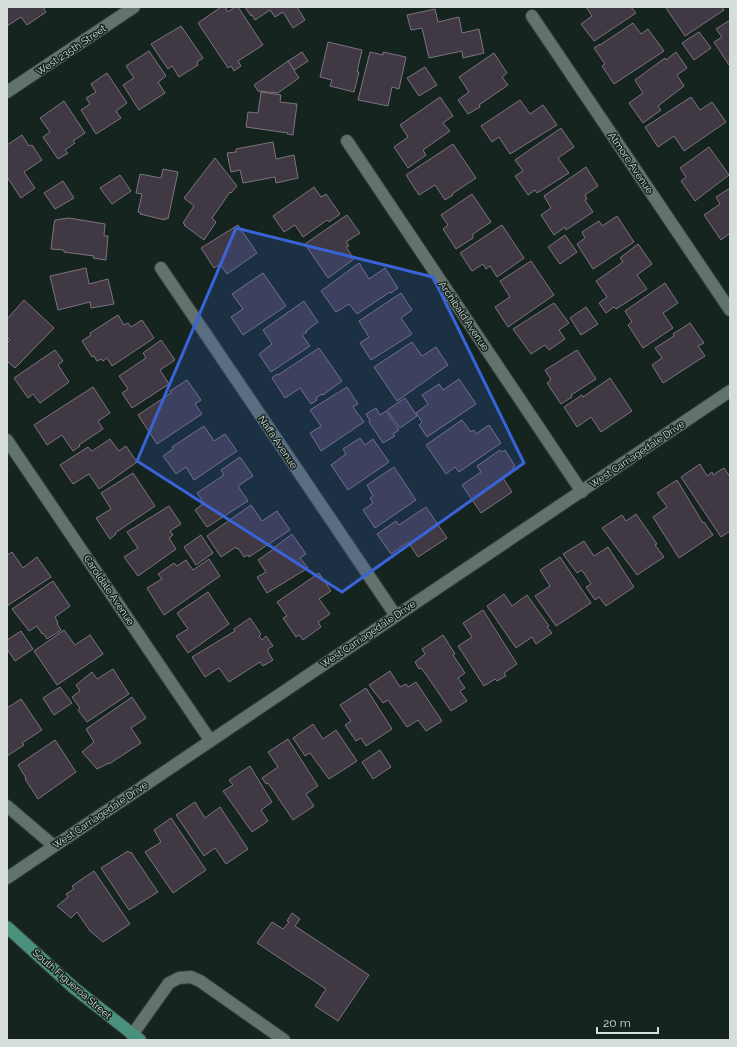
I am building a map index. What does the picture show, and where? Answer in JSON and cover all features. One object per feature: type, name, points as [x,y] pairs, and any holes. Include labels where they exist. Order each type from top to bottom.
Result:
[{"type":"main road","name":"South Figueroa Street","points":[[7,927],[74,988],[136,1037]]},
{"type":"street","name":"West 235th Street","points":[[7,92],[134,7]]},
{"type":"street","name":"Atmore Avenue","points":[[532,16],[730,310]]},
{"type":"street","name":"Archibald Avenue","points":[[347,141],[582,492]]},
{"type":"street","name":"Naffa Avenue","points":[[161,268],[396,616]]},
{"type":"street","name":"West Carriagedale Drive","points":[[7,878],[730,391]]},
{"type":"street","name":"Caroldale Avenue","points":[[7,440],[210,740]]},
{"type":"street","points":[[7,806],[54,846]]},
{"type":"street","points":[[136,1037],[169,983],[179,978],[191,977],[200,981],[284,1040]]},
{"type":"highlighted area","points":[[236,228],[433,277],[524,463],[342,592],[137,461]]},
{"type":"building","points":[[7,7],[43,7],[46,12],[27,25],[21,17],[7,26]]},
{"type":"building","points":[[221,7],[225,7],[228,12],[235,7],[238,7],[263,45],[238,61],[241,66],[234,71],[231,66],[228,68],[198,23]]},
{"type":"building","points":[[245,7],[297,7],[305,20],[293,28],[283,12],[275,17],[270,10],[255,20]]},
{"type":"building","points":[[586,7],[631,7],[636,13],[594,41],[581,24],[592,16]]},
{"type":"building","points":[[722,7],[724,10],[685,36],[666,8]]},
{"type":"building","points":[[435,9],[438,22],[459,17],[462,33],[479,29],[484,53],[463,58],[462,51],[429,58],[422,28],[411,30],[407,15]]},
{"type":"building","points":[[730,20],[729,65],[714,42],[722,37],[716,29]]},
{"type":"building","points":[[633,23],[641,34],[648,29],[664,51],[614,84],[602,66],[605,64],[594,48]]},
{"type":"building","points":[[181,26],[203,58],[197,62],[198,65],[179,77],[172,66],[168,69],[151,44]]},
{"type":"building","points":[[699,32],[711,48],[694,60],[682,43]]},
{"type":"building","points":[[328,42],[362,50],[354,92],[330,86],[332,80],[320,77]]},
{"type":"building","points":[[149,51],[166,76],[158,82],[165,93],[139,110],[123,85],[134,78],[126,66]]},
{"type":"building","points":[[302,52],[308,61],[294,70],[288,61]]},
{"type":"building","points":[[370,52],[383,55],[383,52],[406,57],[399,89],[392,87],[388,106],[358,100]]},
{"type":"building","points":[[676,52],[687,68],[677,75],[684,86],[658,106],[661,110],[643,123],[629,103],[643,93],[635,80],[665,58],[666,60]]},
{"type":"building","points":[[494,53],[507,73],[502,77],[508,85],[479,105],[480,107],[468,114],[458,100],[469,92],[459,77]]},
{"type":"building","points":[[288,61],[299,78],[278,93],[258,91],[254,85]]},
{"type":"building","points":[[425,67],[437,85],[419,96],[407,78]]},
{"type":"building","points":[[107,73],[127,103],[116,111],[121,118],[96,134],[81,110],[90,104],[86,98],[96,92],[91,84]]},
{"type":"building","points":[[261,92],[281,95],[280,102],[297,104],[293,135],[246,127],[248,112],[258,113]]},
{"type":"building","points":[[440,97],[453,116],[443,123],[450,131],[423,150],[426,155],[408,168],[394,147],[408,137],[400,125]]},
{"type":"building","points":[[691,97],[700,110],[712,102],[726,122],[684,151],[674,136],[658,147],[645,127]]},
{"type":"building","points":[[520,100],[530,114],[543,105],[557,125],[510,154],[499,137],[492,142],[481,126]]},
{"type":"building","points":[[64,101],[85,133],[73,141],[75,143],[65,150],[68,153],[58,159],[43,137],[50,132],[40,118]]},
{"type":"building","points":[[561,128],[574,147],[558,158],[569,173],[537,193],[535,190],[528,195],[515,176],[523,171],[515,160]]},
{"type":"building","points":[[22,135],[29,146],[32,145],[42,160],[24,172],[35,188],[21,198],[7,177],[7,145]]},
{"type":"building","points":[[273,142],[276,159],[294,155],[298,178],[276,183],[275,177],[243,183],[240,170],[231,172],[227,153],[236,152],[236,149]]},
{"type":"building","points":[[453,144],[476,178],[445,200],[435,185],[419,195],[406,175]]},
{"type":"building","points":[[709,147],[729,175],[695,201],[681,181],[686,177],[680,168]]},
{"type":"building","points":[[215,158],[237,186],[231,193],[230,192],[212,218],[216,222],[204,240],[183,223],[194,206],[184,198]]},
{"type":"building","points":[[586,167],[598,186],[585,195],[587,199],[585,200],[593,212],[566,230],[565,227],[554,235],[541,215],[551,208],[544,196]]},
{"type":"building","points":[[163,169],[178,172],[168,219],[165,218],[165,220],[140,214],[141,213],[138,212],[142,194],[136,193],[140,174],[161,178]]},
{"type":"building","points":[[120,175],[131,191],[112,204],[100,188]]},
{"type":"building","points":[[63,181],[74,198],[55,209],[44,193]]},
{"type":"building","points":[[314,187],[321,197],[326,194],[340,214],[329,222],[327,220],[303,237],[295,225],[284,232],[273,216]]},
{"type":"building","points":[[730,188],[730,233],[721,240],[704,215],[720,204],[716,197]]},
{"type":"building","points":[[472,194],[491,222],[473,234],[473,238],[456,249],[443,229],[448,225],[441,215]]},
{"type":"building","points":[[347,215],[360,233],[346,242],[349,246],[346,247],[354,259],[328,278],[305,244]]},
{"type":"building","points":[[617,216],[634,242],[593,269],[577,244],[585,238],[582,232],[599,221],[602,226]]},
{"type":"building","points":[[69,218],[105,224],[104,236],[108,236],[106,260],[93,258],[94,256],[64,252],[64,250],[51,249],[55,220]]},
{"type":"building","points":[[238,225],[257,253],[227,274],[220,264],[214,268],[201,248]]},
{"type":"building","points":[[502,225],[524,258],[497,277],[490,266],[486,269],[483,264],[472,271],[460,253]]},
{"type":"building","points":[[565,235],[577,252],[560,264],[548,247]]},
{"type":"building","points":[[638,244],[652,264],[637,275],[647,289],[616,309],[614,307],[606,313],[599,303],[607,297],[596,281],[623,262],[620,258]]},
{"type":"building","points":[[531,261],[554,295],[508,327],[495,307],[510,297],[500,281]]},
{"type":"building","points":[[359,263],[369,279],[385,268],[398,288],[357,314],[349,304],[336,312],[321,291]]},
{"type":"building","points":[[86,268],[89,284],[108,279],[114,304],[91,308],[90,302],[58,310],[50,276]]},
{"type":"building","points":[[263,273],[286,306],[243,335],[231,317],[243,309],[232,294]]},
{"type":"building","points":[[665,283],[678,303],[663,313],[673,328],[643,348],[628,325],[632,322],[625,311]]},
{"type":"building","points":[[401,293],[412,310],[401,318],[412,334],[371,360],[360,343],[369,337],[359,321]]},
{"type":"building","points":[[24,300],[54,328],[15,368],[7,361],[7,343],[10,340],[7,337],[7,319]]},
{"type":"building","points":[[304,301],[318,322],[302,335],[310,346],[271,372],[259,354],[272,344],[263,330]]},
{"type":"building","points":[[554,303],[569,323],[559,330],[565,339],[549,350],[545,345],[531,354],[513,329]]},
{"type":"building","points":[[586,307],[598,324],[581,335],[570,318]]},
{"type":"building","points":[[118,315],[124,325],[128,323],[131,327],[142,320],[154,338],[112,366],[107,358],[103,361],[101,359],[97,361],[94,356],[92,357],[82,341],[91,335],[90,333]]},
{"type":"building","points":[[690,323],[704,343],[698,346],[705,356],[663,383],[652,365],[662,358],[655,348],[674,336],[673,334]]},
{"type":"building","points":[[161,340],[175,360],[160,370],[169,384],[132,408],[122,393],[128,389],[119,376],[146,358],[143,353]]},
{"type":"building","points":[[412,342],[422,356],[436,347],[448,365],[397,401],[374,367]]},
{"type":"building","points":[[319,348],[342,381],[323,395],[322,394],[316,398],[317,400],[311,404],[300,388],[285,398],[272,378]]},
{"type":"building","points":[[55,350],[63,361],[58,365],[69,382],[40,403],[33,394],[28,398],[14,378]]},
{"type":"building","points":[[577,350],[596,379],[571,395],[572,397],[561,404],[547,383],[551,380],[545,370]]},
{"type":"building","points":[[610,378],[632,411],[601,432],[591,417],[577,427],[564,407],[582,395],[583,397]]},
{"type":"building","points":[[459,379],[476,404],[427,437],[419,425],[422,422],[416,413],[428,404],[422,395],[439,384],[443,390]]},
{"type":"building","points":[[187,380],[201,400],[195,404],[202,414],[157,444],[138,415],[171,393],[170,391]]},
{"type":"building","points":[[93,387],[110,413],[98,421],[103,429],[79,445],[80,446],[73,451],[62,435],[47,445],[34,425]]},
{"type":"building","points":[[347,387],[358,404],[353,407],[364,422],[321,451],[310,433],[321,426],[310,410]]},
{"type":"building","points":[[405,398],[417,416],[400,428],[387,410]]},
{"type":"building","points":[[376,408],[380,415],[386,411],[399,430],[393,434],[395,436],[383,443],[369,422],[370,421],[366,414]]},
{"type":"building","points":[[462,420],[471,432],[474,430],[476,434],[489,425],[501,443],[459,472],[455,467],[446,474],[426,445]]},
{"type":"building","points":[[204,426],[214,441],[225,434],[237,451],[194,480],[186,467],[176,474],[163,456],[173,449],[172,447]]},
{"type":"building","points":[[360,438],[365,445],[373,439],[389,462],[348,490],[331,465],[346,454],[343,449]]},
{"type":"building","points":[[110,439],[119,451],[126,446],[137,462],[99,489],[89,474],[73,484],[60,465],[88,447],[92,451]]},
{"type":"building","points":[[500,450],[502,452],[505,450],[515,466],[513,467],[514,470],[503,478],[512,492],[481,513],[462,485],[481,472],[477,466]]},
{"type":"building","points":[[240,457],[253,476],[238,486],[248,501],[207,527],[195,510],[204,503],[197,493],[224,475],[221,470]]},
{"type":"building","points":[[700,464],[707,476],[712,472],[713,475],[724,468],[730,477],[730,531],[721,537],[681,477]]},
{"type":"building","points":[[394,467],[416,500],[375,528],[363,510],[373,503],[370,498],[373,496],[367,485]]},
{"type":"building","points":[[133,473],[155,506],[115,533],[116,534],[110,539],[96,518],[111,509],[101,493]]},
{"type":"building","points":[[677,480],[703,523],[704,522],[713,535],[679,558],[653,517],[667,507],[657,493]]},
{"type":"building","points":[[251,505],[262,521],[277,511],[290,530],[249,557],[248,555],[244,557],[236,547],[221,557],[207,536]]},
{"type":"building","points":[[169,506],[181,524],[170,531],[173,535],[169,538],[176,549],[138,576],[124,557],[138,548],[127,532]]},
{"type":"building","points":[[426,507],[447,538],[418,557],[408,542],[391,554],[377,534],[396,521],[399,525]]},
{"type":"building","points":[[636,514],[657,544],[655,545],[664,557],[637,575],[602,528],[622,515],[626,521]]},
{"type":"building","points":[[292,534],[306,554],[300,558],[308,568],[267,593],[257,577],[266,572],[258,560]]},
{"type":"building","points":[[201,535],[213,553],[196,565],[184,547]]},
{"type":"building","points":[[584,541],[594,556],[608,547],[634,587],[606,606],[599,597],[595,600],[586,587],[591,584],[582,570],[577,573],[563,554]]},
{"type":"building","points":[[12,552],[23,568],[37,557],[51,577],[7,606],[7,555]]},
{"type":"building","points":[[560,557],[591,603],[556,626],[535,596],[550,586],[540,570]]},
{"type":"building","points":[[209,559],[220,576],[164,615],[147,588],[162,579],[158,574],[174,563],[177,566],[186,560],[193,570]]},
{"type":"building","points":[[319,573],[331,591],[319,599],[330,614],[318,622],[321,627],[303,640],[299,635],[296,637],[283,618],[287,616],[277,602]]},
{"type":"building","points":[[53,581],[70,606],[55,617],[61,630],[47,639],[37,626],[29,631],[12,609]]},
{"type":"building","points":[[208,592],[229,624],[188,653],[176,636],[188,629],[177,613]]},
{"type":"building","points":[[504,594],[512,606],[527,595],[549,626],[547,627],[552,633],[536,644],[532,637],[516,648],[487,606]]},
{"type":"building","points":[[483,610],[517,664],[504,673],[506,676],[497,681],[495,679],[484,686],[458,646],[472,637],[463,623]]},
{"type":"building","points":[[250,618],[261,634],[259,636],[262,640],[266,636],[273,646],[268,649],[268,652],[273,660],[263,666],[260,662],[229,682],[219,668],[205,677],[192,657],[235,631],[234,629]]},
{"type":"building","points":[[64,630],[75,645],[90,635],[103,654],[57,685],[34,651]]},
{"type":"building","points":[[21,631],[33,649],[15,661],[7,649],[7,640]]},
{"type":"building","points":[[443,635],[455,654],[453,655],[465,673],[458,678],[465,688],[460,691],[467,701],[451,711],[425,673],[421,668],[419,669],[415,662],[425,654],[422,649]]},
{"type":"building","points":[[113,669],[129,694],[87,722],[78,710],[80,708],[72,697],[80,691],[76,685],[92,672],[97,679]]},
{"type":"building","points":[[390,671],[400,687],[406,684],[408,687],[416,682],[442,721],[426,731],[418,720],[407,727],[388,700],[383,703],[369,685]]},
{"type":"building","points":[[60,687],[72,703],[54,715],[43,698]]},
{"type":"building","points":[[366,688],[392,729],[366,746],[361,738],[356,741],[345,725],[351,721],[340,705]]},
{"type":"building","points":[[132,697],[146,718],[131,728],[141,743],[109,764],[97,769],[82,752],[94,742],[86,729]]},
{"type":"building","points":[[21,699],[42,730],[22,743],[24,745],[7,756],[7,708]]},
{"type":"building","points":[[313,724],[323,739],[336,730],[357,761],[329,779],[310,753],[305,756],[293,738]]},
{"type":"building","points":[[288,739],[318,786],[306,794],[314,806],[293,820],[268,783],[266,784],[262,778],[278,767],[268,752]]},
{"type":"building","points":[[55,740],[76,772],[38,799],[18,765]]},
{"type":"building","points":[[380,750],[391,767],[373,779],[362,762]]},
{"type":"building","points":[[250,766],[272,802],[261,810],[268,821],[252,832],[223,791],[233,785],[229,780]]},
{"type":"building","points":[[195,802],[205,818],[220,807],[248,849],[226,864],[215,848],[204,856],[176,815]]},
{"type":"building","points":[[171,818],[206,870],[173,893],[145,852],[161,842],[154,830]]},
{"type":"building","points":[[128,851],[130,853],[131,852],[158,892],[129,910],[101,868]]},
{"type":"building","points":[[94,871],[130,924],[103,942],[90,931],[77,912],[71,918],[57,906],[68,897],[66,894],[74,889],[72,886]]},
{"type":"building","points":[[292,913],[300,919],[295,926],[369,975],[338,1021],[315,1006],[326,989],[257,943],[272,922],[283,929],[289,922],[287,921]]}]
